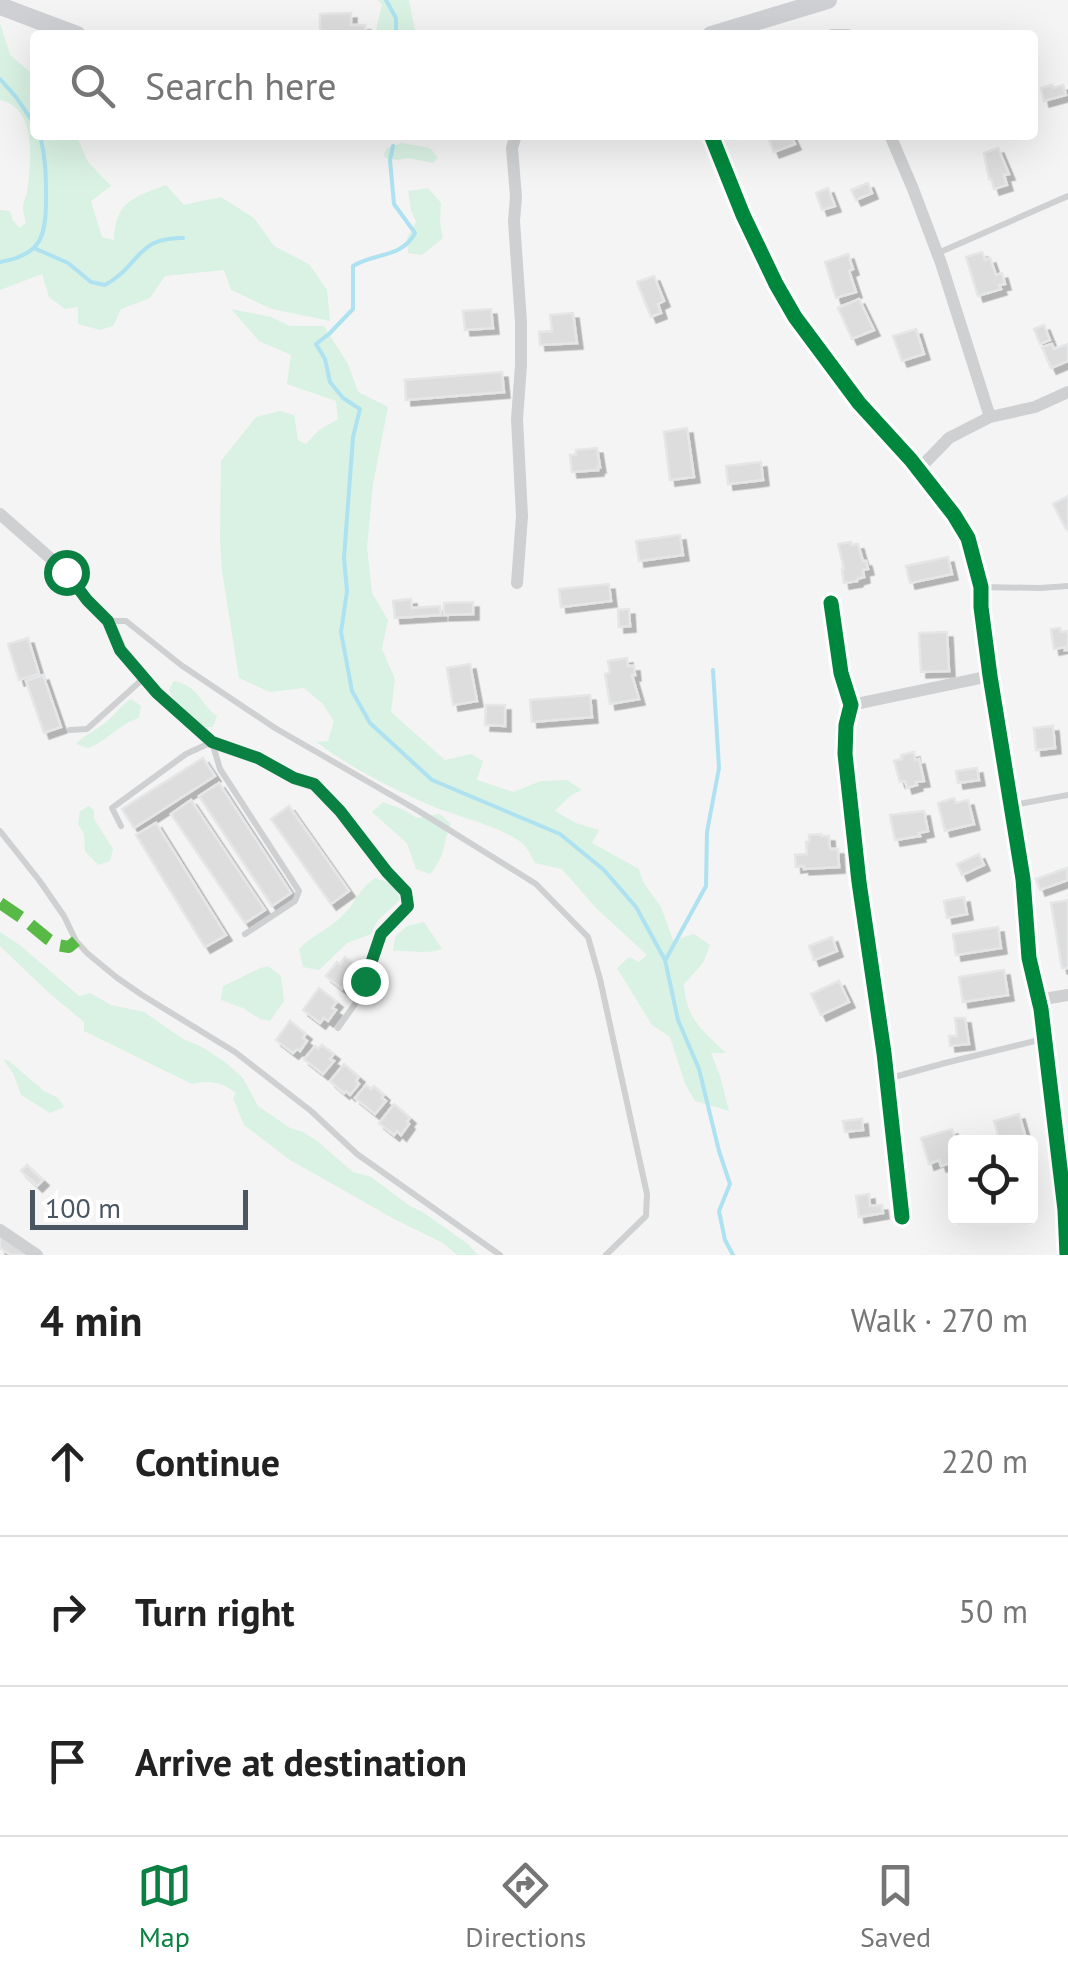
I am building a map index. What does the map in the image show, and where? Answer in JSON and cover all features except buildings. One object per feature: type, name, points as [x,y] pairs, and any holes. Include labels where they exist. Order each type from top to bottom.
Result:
[{"type":"main road","points":[[728,30],[828,0]]},
{"type":"main road","points":[[0,6],[64,30]]},
{"type":"street","points":[[514,140],[514,220],[522,365],[517,418],[522,516],[517,583]]},
{"type":"street","points":[[713,140],[744,215],[795,317],[859,403],[954,515],[968,538],[981,586],[990,676],[1022,879],[1029,958],[1067,1209],[1067,1255]]},
{"type":"street","points":[[892,140],[937,254],[990,417]]},
{"type":"street","points":[[918,470],[949,438],[990,417],[1035,407],[1068,392]]},
{"type":"street","points":[[0,514],[66,572],[108,621],[120,650],[157,693],[212,742],[314,784]]},
{"type":"street","points":[[831,603],[840,673],[851,705],[846,725],[847,772],[902,1216]]},
{"type":"street","points":[[851,705],[990,676]]},
{"type":"street","points":[[1038,1000],[1068,995]]},
{"type":"street","points":[[0,1230],[37,1255]]},
{"type":"lane","points":[[937,254],[1068,196]]},
{"type":"lane","points":[[981,586],[1068,586]]},
{"type":"lane","points":[[108,621],[126,621],[180,665],[275,728],[536,884],[588,938],[648,1194],[646,1216],[606,1255]]},
{"type":"lane","points":[[70,730],[87,729],[145,678]]},
{"type":"lane","points":[[121,826],[112,808],[186,754],[212,742],[220,768],[299,890],[295,902],[245,934]]},
{"type":"lane","points":[[314,784],[406,892],[408,906],[381,934],[374,962],[355,1004],[338,1028]]},
{"type":"lane","points":[[1011,805],[1068,795]]},
{"type":"lane","points":[[0,831],[88,953],[142,994],[236,1052],[311,1111],[357,1154],[500,1255]]},
{"type":"lane","points":[[887,1079],[1044,1039]]},
{"type":"green space","points":[[377,0],[409,0],[415,30],[376,30],[382,4]]},
{"type":"green space","points":[[0,23],[10,55],[30,72],[30,140],[78,140],[88,162],[111,186],[91,201],[102,237],[114,240],[118,217],[128,202],[166,185],[184,205],[221,197],[254,218],[274,246],[309,264],[327,290],[330,321],[272,309],[231,290],[224,270],[165,276],[150,298],[121,309],[113,326],[100,330],[78,324],[78,307],[65,309],[49,297],[42,274],[0,290],[0,210],[10,211],[20,228],[26,223],[23,206],[30,152],[21,114],[0,100]]},
{"type":"green space","points":[[402,143],[430,148],[438,158],[433,163],[385,158],[387,148]]},
{"type":"green space","points":[[428,188],[441,203],[443,238],[422,255],[408,253],[407,238],[416,222],[408,191]]},
{"type":"green space","points":[[231,309],[271,317],[290,326],[324,326],[348,364],[358,392],[388,407],[373,484],[367,547],[372,593],[388,620],[382,649],[395,679],[391,712],[445,760],[471,754],[483,761],[477,780],[513,792],[541,781],[567,780],[582,790],[555,811],[599,830],[592,843],[639,869],[643,882],[661,907],[673,940],[694,934],[710,945],[703,963],[684,984],[685,996],[692,1015],[726,1053],[711,1053],[729,1111],[695,1101],[685,1084],[670,1037],[652,1025],[617,968],[629,957],[639,962],[647,955],[596,908],[562,869],[535,863],[524,845],[513,837],[403,793],[316,742],[328,741],[334,721],[323,704],[304,688],[270,692],[239,678],[222,571],[221,461],[256,417],[280,411],[294,415],[298,440],[306,444],[319,430],[338,419],[336,401],[287,384],[291,355],[259,341]]},
{"type":"green space","points":[[174,681],[194,691],[217,716],[213,727],[202,727],[174,699],[169,690]]},
{"type":"green space","points":[[131,699],[141,706],[139,718],[88,748],[76,744],[105,723]]},
{"type":"green space","points":[[383,802],[417,818],[440,814],[451,824],[430,874],[416,869],[407,843],[372,812]]},
{"type":"green space","points":[[89,806],[113,849],[110,861],[98,865],[85,851],[84,834],[78,824],[80,811]]},
{"type":"green space","points":[[375,878],[394,884],[400,900],[378,920],[371,934],[347,943],[319,970],[303,967],[299,949],[338,920]]},
{"type":"green space","points":[[424,922],[442,949],[393,951],[395,937],[407,926]]},
{"type":"green space","points":[[0,932],[79,996],[90,993],[111,1005],[144,1012],[225,1062],[243,1078],[258,1106],[317,1141],[353,1172],[371,1177],[478,1255],[457,1255],[443,1243],[290,1160],[244,1125],[233,1098],[236,1093],[231,1089],[215,1083],[192,1084],[84,1031],[84,1022],[0,946]]},
{"type":"green space","points":[[268,966],[281,976],[284,1001],[270,1021],[221,1000],[223,986]]},
{"type":"green space","points":[[3,1059],[58,1098],[64,1107],[50,1113],[21,1095]]},
{"type":"waterway","points":[[386,0],[396,18],[396,30]]},
{"type":"waterway","points":[[0,79],[30,118]]},
{"type":"waterway","points":[[0,262],[24,255],[42,234],[46,182],[41,140]]},
{"type":"waterway","points":[[393,146],[390,160],[394,204],[415,233],[403,247],[353,266],[353,309],[316,344],[325,359],[330,382],[343,398],[360,409],[353,437],[344,558],[347,591],[341,632],[352,691],[370,723],[432,780],[560,834],[604,870],[636,907],[665,960],[678,1020],[699,1069],[730,1184],[719,1211],[725,1240],[733,1255]]},
{"type":"waterway","points":[[34,248],[68,263],[91,282],[105,285],[147,247],[183,238]]},
{"type":"waterway","points":[[666,959],[706,886],[707,832],[719,768],[713,670]]},
{"type":"marked path","points":[[0,903],[57,945],[69,947],[76,941]]},
{"type":"cycle path","points":[[713,140],[743,215],[795,317],[859,403],[911,460],[968,538],[981,587],[990,676],[1023,879],[1029,958],[1041,1009],[1067,1255]]},
{"type":"cycle path","points":[[831,603],[841,673],[851,705],[845,754],[902,1217]]},
{"type":"route","points":[[66,572],[108,621],[120,650],[157,693],[212,742],[314,784],[406,892],[408,906],[381,934],[365,981]]}]
